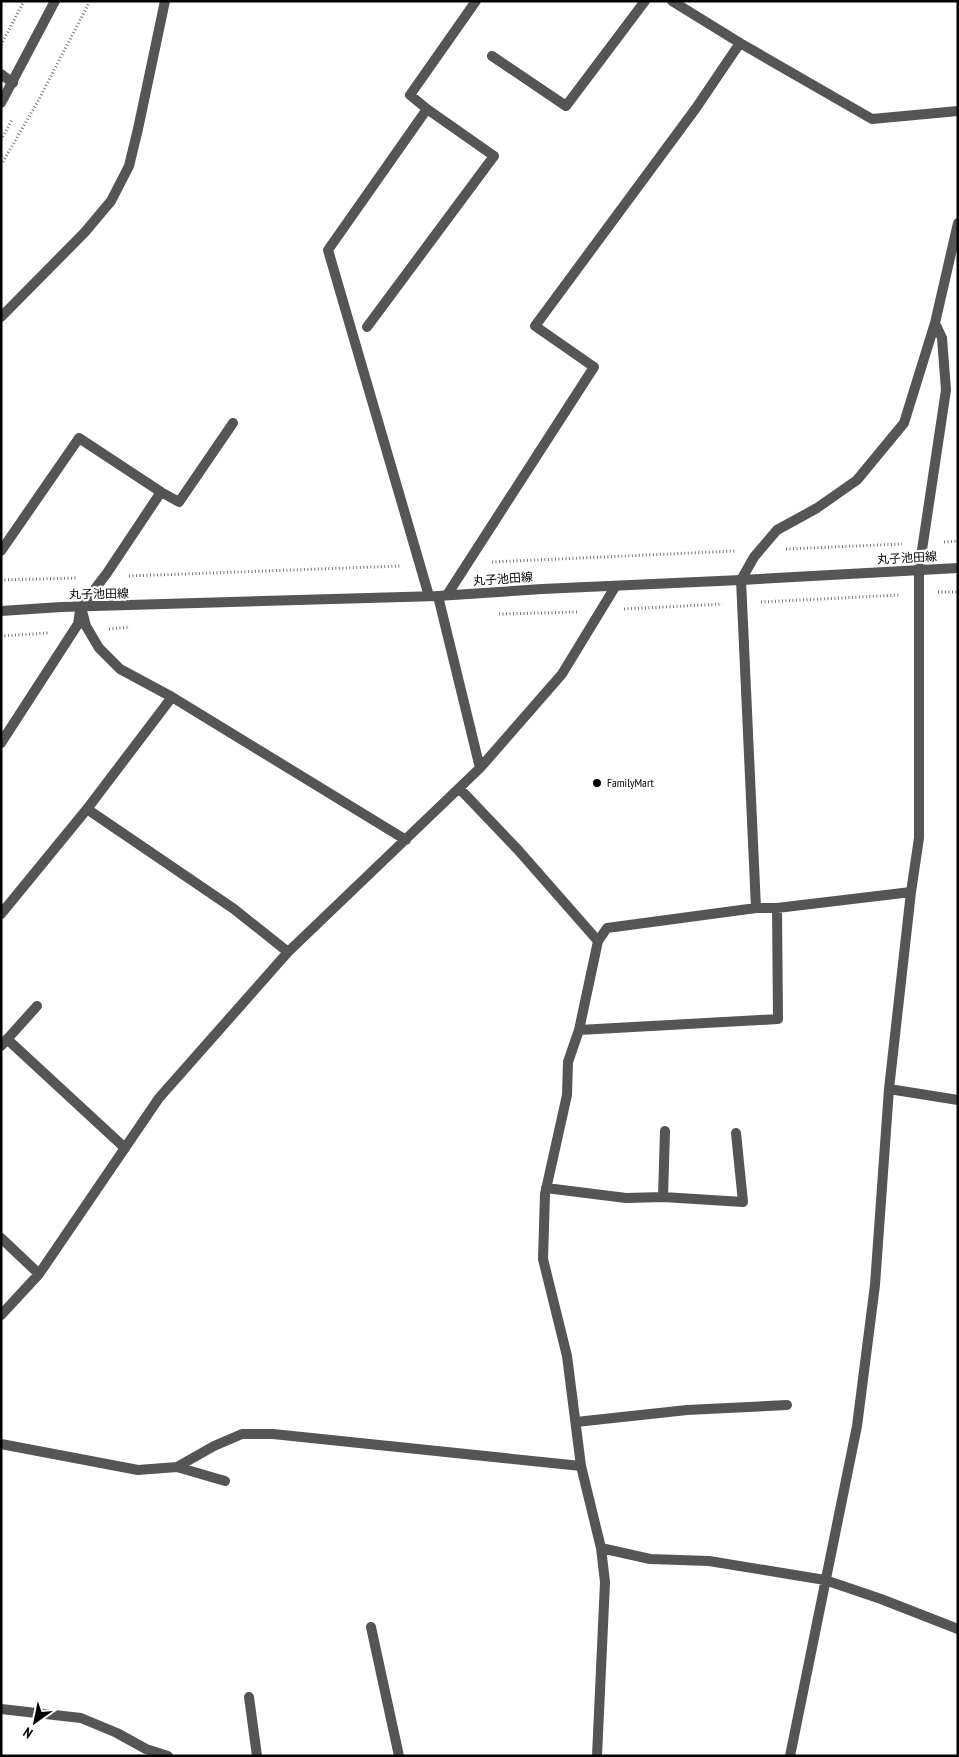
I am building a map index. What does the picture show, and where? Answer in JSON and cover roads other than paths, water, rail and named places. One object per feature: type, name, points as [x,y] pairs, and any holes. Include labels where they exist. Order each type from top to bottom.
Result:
[{"type":"street","points":[[1,102],[13,83],[55,1]]},
{"type":"street","points":[[1,317],[86,232],[111,201],[129,166],[165,1]]},
{"type":"street","points":[[367,328],[494,156],[410,95],[476,1]]},
{"type":"street","points":[[492,56],[566,106],[645,1]]},
{"type":"street","points":[[672,1],[740,43],[872,119],[958,111]]},
{"type":"street","points":[[438,596],[594,367],[535,326],[691,116],[740,43]]},
{"type":"street","points":[[1,74],[13,83]]},
{"type":"street","points":[[427,109],[328,250],[438,596],[480,768]]},
{"type":"street","points":[[756,908],[740,580],[754,557],[777,530],[817,508],[856,480],[904,423],[955,256],[958,223]]},
{"type":"street","points":[[790,1756],[859,1416],[875,1285],[889,1089],[911,892],[919,838],[919,570],[946,390],[942,338],[935,323]]},
{"type":"street","points":[[1,551],[79,438],[179,502],[233,423]]},
{"type":"street","points":[[1,743],[78,624],[81,608],[107,574],[161,492]]},
{"type":"street","name":"丸子池田線","points":[[1,610],[438,596],[958,568]]},
{"type":"street","points":[[1,1315],[39,1274],[160,1098],[288,952],[480,768],[562,674],[615,586]]},
{"type":"street","points":[[81,608],[86,626],[99,648],[120,669],[172,697],[406,840]]},
{"type":"street","points":[[1,914],[87,809],[172,697]]},
{"type":"street","points":[[460,788],[598,940]]},
{"type":"street","points":[[87,809],[234,909],[288,952]]},
{"type":"street","points":[[597,1756],[605,1582],[601,1548],[581,1466],[567,1356],[543,1260],[546,1188],[567,1094],[568,1062],[579,1030],[598,940],[607,928],[756,908],[777,908],[911,892]]},
{"type":"street","points":[[579,1030],[778,1019],[777,908]]},
{"type":"street","points":[[37,1006],[4,1043],[124,1148]]},
{"type":"street","points":[[889,1089],[958,1100]]},
{"type":"street","points":[[663,1197],[665,1131]]},
{"type":"street","points":[[546,1188],[626,1198],[663,1197],[742,1202],[736,1133]]},
{"type":"street","points":[[1,1238],[39,1274]]},
{"type":"street","points":[[576,1422],[688,1410],[787,1405]]},
{"type":"street","points":[[178,1467],[214,1446],[242,1434],[273,1434],[581,1466]]},
{"type":"street","points":[[1,1444],[138,1470],[178,1467],[225,1481]]},
{"type":"street","points":[[601,1548],[650,1559],[709,1561],[825,1580],[881,1599],[958,1629]]},
{"type":"street","points":[[371,1627],[399,1756]]},
{"type":"street","points":[[249,1698],[258,1756]]},
{"type":"street","points":[[1,1709],[81,1718],[168,1756]]},
{"type":"place","name":"FamilyMart","points":[[597,783]]}]
